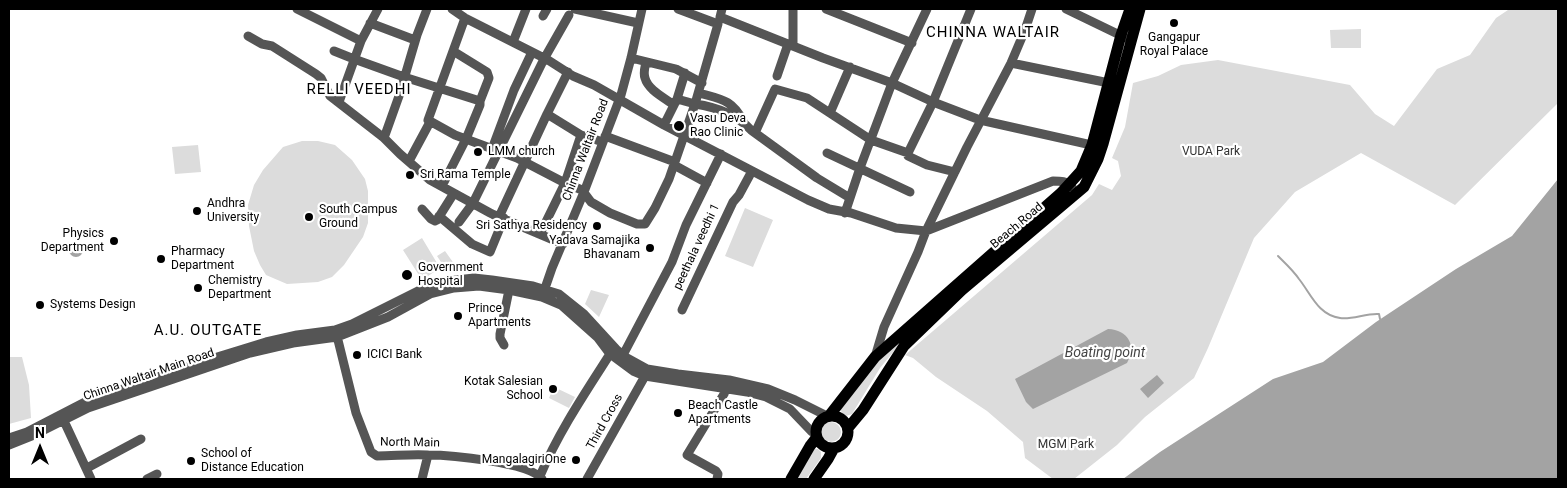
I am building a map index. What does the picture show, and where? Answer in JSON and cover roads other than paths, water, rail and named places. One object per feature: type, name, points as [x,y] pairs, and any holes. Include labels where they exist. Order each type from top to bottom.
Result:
[{"type":"main road","name":"Beach Road","points":[[848,428],[863,410],[904,346],[962,290],[1074,188],[1081,171],[1097,146],[1126,38],[1130,9]]},
{"type":"main road","name":"Beach Road","points":[[1097,146],[1109,83],[1126,38],[1140,9]]},
{"type":"main road","name":"Beach Road","points":[[828,416],[875,357],[1074,188]]},
{"type":"main road","points":[[828,416],[841,418],[846,422],[848,428],[846,440],[842,445],[834,448],[824,445],[817,436],[816,429],[818,423],[828,416]]},
{"type":"main road","points":[[791,479],[817,436]]},
{"type":"main road","points":[[814,479],[834,448]]},
{"type":"street","points":[[297,9],[361,41]]},
{"type":"street","points":[[339,102],[361,41],[378,9]]},
{"type":"street","points":[[384,138],[399,96],[415,40],[427,9]]},
{"type":"street","points":[[452,9],[465,18],[544,58],[664,125],[808,200],[829,209],[851,213],[896,228],[926,231],[1053,182],[1060,181],[1074,188]]},
{"type":"street","points":[[513,42],[526,9]]},
{"type":"street","name":"Chinna Waltair Road","points":[[544,293],[618,100],[631,58],[642,9]]},
{"type":"street","points":[[678,9],[720,16],[892,83],[933,102],[980,120],[1097,146]]},
{"type":"street","points":[[777,76],[791,45],[793,9]]},
{"type":"street","points":[[826,9],[912,43]]},
{"type":"street","points":[[845,213],[892,83],[927,9]]},
{"type":"street","points":[[755,133],[775,89],[807,98],[871,140],[908,153],[933,102],[971,9]]},
{"type":"street","points":[[875,357],[884,327],[926,231],[980,120],[1011,63],[1032,9]]},
{"type":"street","points":[[1066,9],[1076,11],[1126,38]]},
{"type":"street","points":[[495,150],[544,58],[572,12],[638,23]]},
{"type":"street","points":[[430,122],[455,135],[525,162],[573,185],[584,192],[591,202],[610,213],[637,224],[645,224],[655,208],[674,163],[699,94],[720,16]]},
{"type":"street","points":[[409,161],[430,122],[428,118],[465,18]]},
{"type":"street","points":[[370,24],[415,40]]},
{"type":"street","points":[[248,36],[262,44],[272,46],[311,70],[321,78],[330,96],[384,138],[430,180],[502,218],[563,244]]},
{"type":"street","points":[[334,51],[354,60],[480,101]]},
{"type":"street","points":[[442,186],[466,139],[489,78],[487,72],[453,51]]},
{"type":"street","points":[[459,222],[474,203],[495,150],[514,90],[532,52]]},
{"type":"street","points":[[631,58],[676,69],[702,83]]},
{"type":"street","points":[[646,62],[645,80],[658,94],[676,102],[716,108],[743,121]]},
{"type":"street","points":[[1011,63],[1109,83]]},
{"type":"street","points":[[830,113],[850,68]]},
{"type":"street","points":[[439,216],[472,244],[490,252],[525,162],[568,72]]},
{"type":"street","points":[[664,125],[676,102],[685,73]]},
{"type":"street","points":[[699,94],[728,102],[755,133],[817,178],[850,198]]},
{"type":"street","points":[[547,114],[581,135],[604,139],[674,163],[707,183]]},
{"type":"street","points":[[540,234],[565,182],[581,135]]},
{"type":"street","points":[[828,153],[910,192]]},
{"type":"street","points":[[623,355],[672,262],[682,234],[721,154]]},
{"type":"street","points":[[908,156],[927,165],[955,172]]},
{"type":"street","name":"peethala veedhi 1","points":[[682,310],[733,202],[752,171]]},
{"type":"street","points":[[422,209],[433,221],[437,220],[454,193]]},
{"type":"street","name":"Chinna Waltair Main Road","points":[[9,438],[27,432],[87,401],[266,342],[297,335],[336,333],[426,287],[448,281],[474,278],[492,280],[544,293],[578,319],[598,338],[610,354],[633,371],[645,376],[768,388],[828,416]]},
{"type":"street","name":"Chinna Waltair Main Road","points":[[9,446],[88,408],[250,353],[336,333],[388,316],[430,294],[454,288],[479,286],[559,294],[584,314],[623,355],[647,369],[727,385],[766,397],[790,410],[817,436]]},
{"type":"street","points":[[504,345],[500,334],[509,290]]},
{"type":"street","name":"North Main","points":[[336,333],[356,413],[371,452],[377,456],[428,455],[494,460],[524,468],[541,478]]},
{"type":"street","points":[[541,478],[551,453],[573,413],[610,354]]},
{"type":"street","name":"Third Cross","points":[[587,479],[645,376]]},
{"type":"street","points":[[717,479],[718,474],[716,472],[687,455],[727,385]]},
{"type":"street","points":[[64,420],[92,479]]},
{"type":"street","points":[[87,468],[141,439]]},
{"type":"street","points":[[422,479],[428,455]]},
{"type":"street","points":[[147,479],[157,474]]},
{"type":"water","points":[[1558,179],[1558,479],[1123,479],[1160,452],[1273,379],[1323,362],[1376,322],[1456,269],[1512,236]]},
{"type":"water","points":[[76,243],[81,245],[83,250],[81,255],[76,257],[71,255],[69,250],[71,245]]},
{"type":"water","name":"Boating point","points":[[1108,329],[1121,332],[1129,340],[1131,350],[1127,363],[1033,409],[1026,402],[1015,379]]},
{"type":"water","points":[[1157,375],[1164,383],[1148,398],[1140,389]]},
{"type":"waterway","points":[[1278,256],[1326,313],[1340,318],[1379,314],[1380,319]]},
{"type":"place","name":"Gangapur Royal Palace","points":[[1174,23]]},
{"type":"place","name":"Vasu Deva Rao Clinic","points":[[679,126]]},
{"type":"place","name":"LMM church","points":[[478,152]]},
{"type":"place","name":"Sri Rama Temple","points":[[410,175]]},
{"type":"place","name":"Andhra University","points":[[197,211]]},
{"type":"place","name":"South Campus Ground","points":[[309,217]]},
{"type":"place","name":"Sri Sathya Residency","points":[[597,226]]},
{"type":"place","name":"Physics Department","points":[[114,241]]},
{"type":"place","name":"Yadava Samajika Bhavanam","points":[[650,248]]},
{"type":"place","name":"Pharmacy Department","points":[[161,259]]},
{"type":"place","name":"Government Hospital","points":[[407,275]]},
{"type":"place","name":"Chemistry Department","points":[[198,288]]},
{"type":"place","name":"Systems Design","points":[[40,305]]},
{"type":"place","name":"Prince Apartments","points":[[458,316]]},
{"type":"place","name":"ICICI Bank","points":[[357,355]]},
{"type":"place","name":"Kotak Salesian School","points":[[553,389]]},
{"type":"place","name":"Beach Castle Apartments","points":[[678,413]]},
{"type":"place","name":"MangalagiriOne","points":[[576,460]]},
{"type":"place","name":"School of Distance Education","points":[[191,461]]},
{"type":"district","name":"CHINNA WALTAIR","points":[[993,33]]},
{"type":"district","name":"RELLI VEEDHI","points":[[359,90]]},
{"type":"district","name":"A.U. OUTGATE","points":[[208,331]]},
{"type":"park label","name":"VUDA Park","points":[[1211,152]]},
{"type":"park label","name":"MGM Park","points":[[1066,445]]}]
